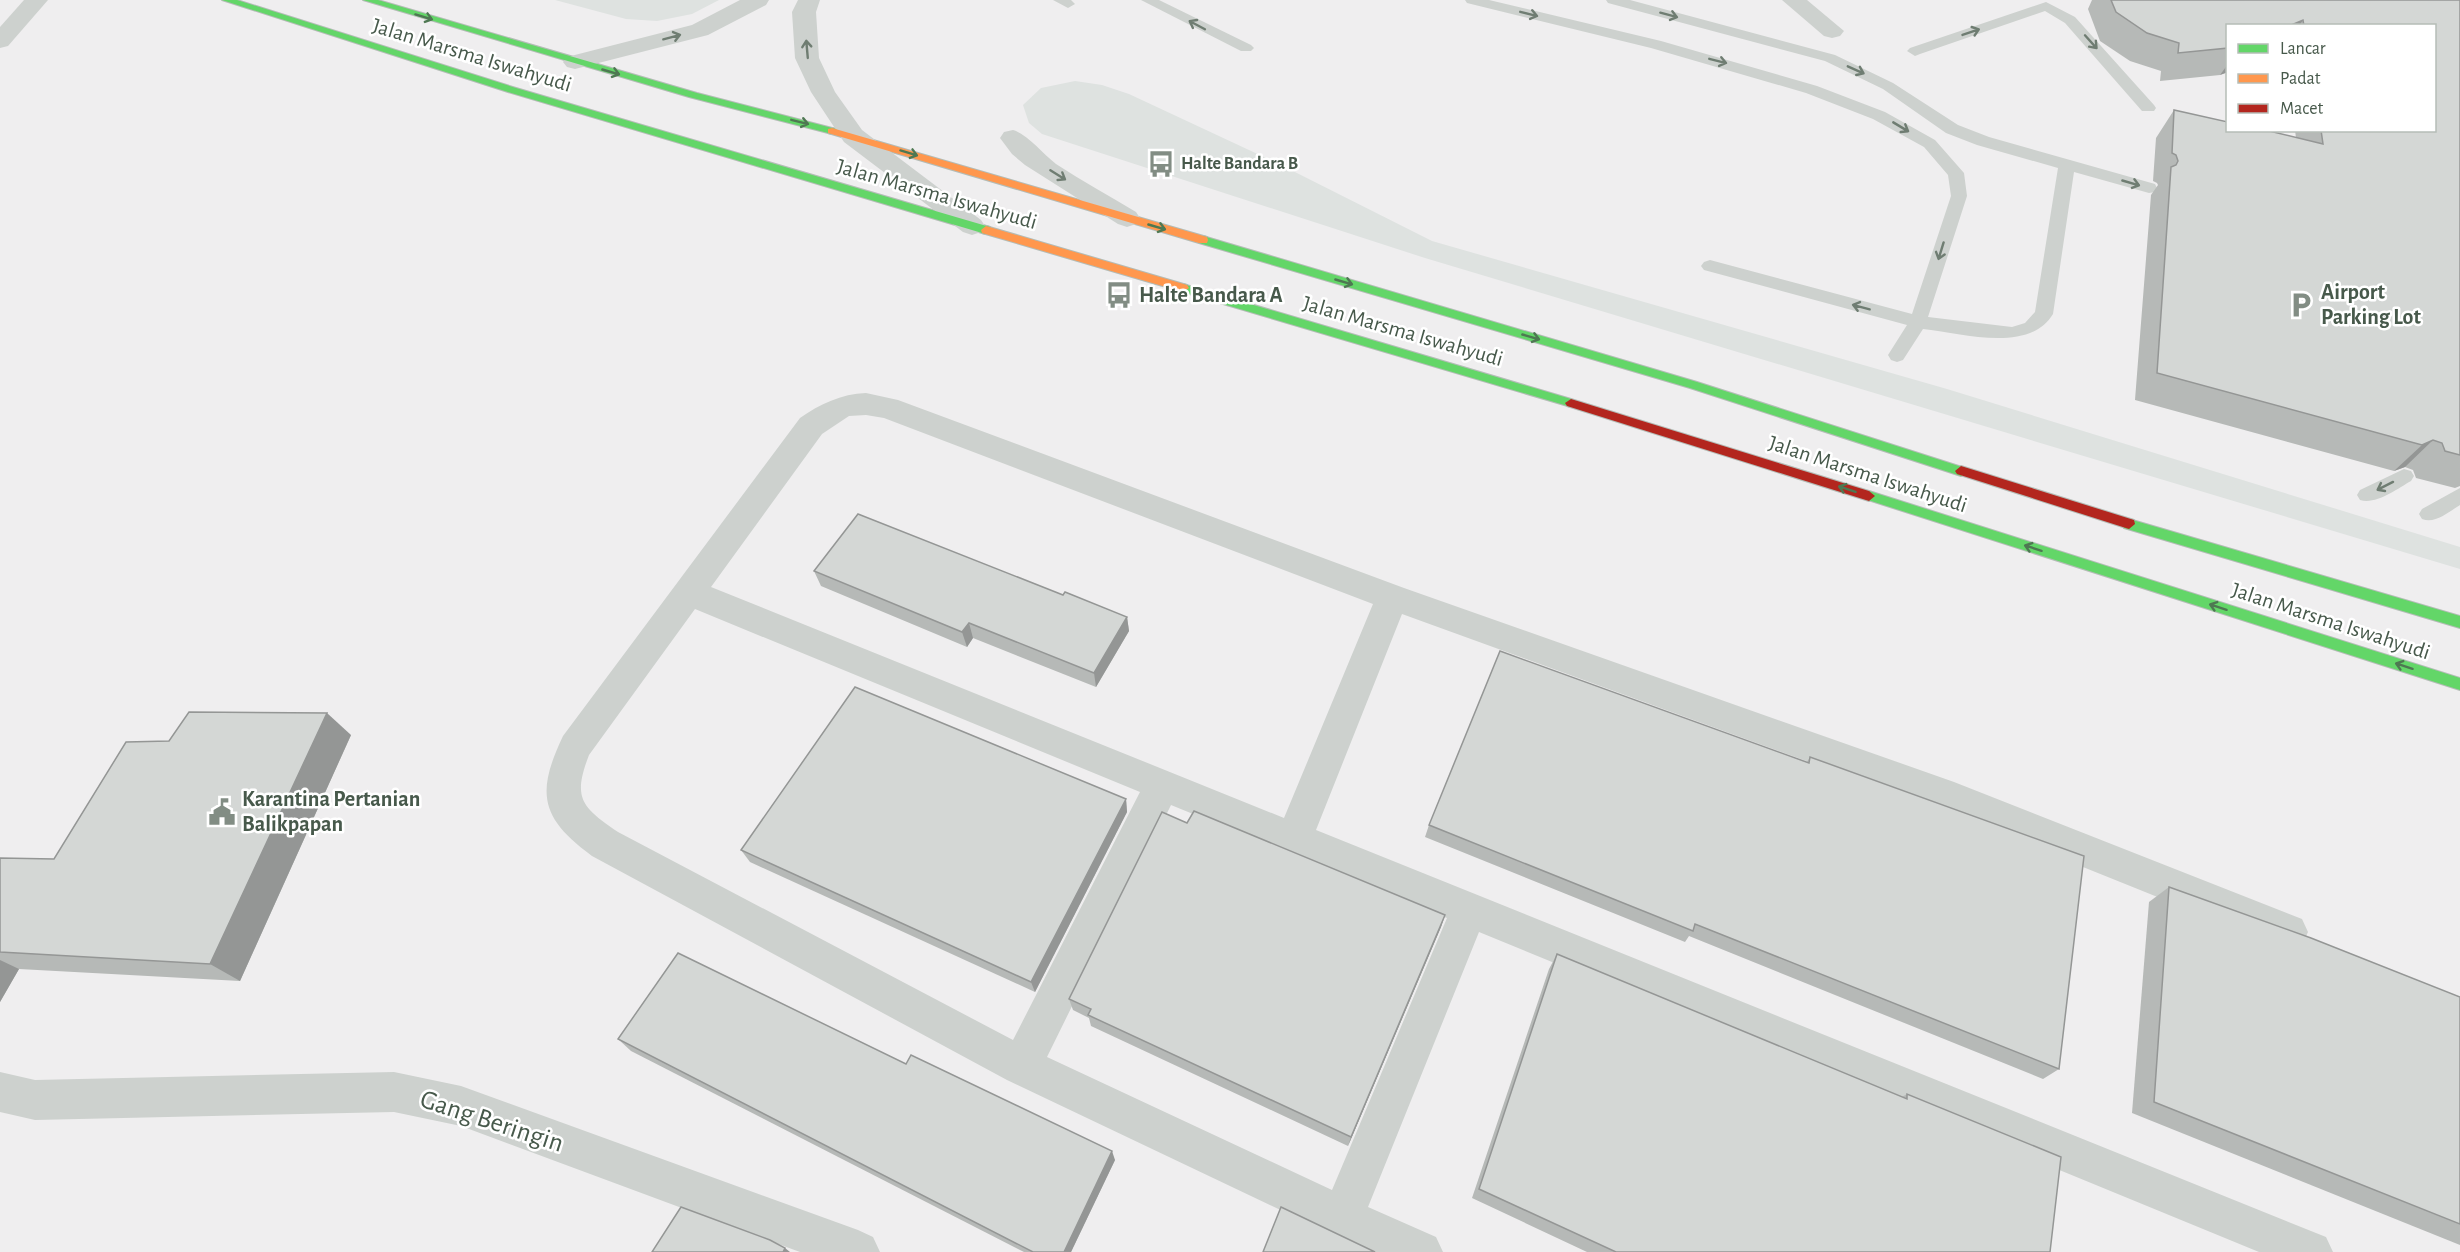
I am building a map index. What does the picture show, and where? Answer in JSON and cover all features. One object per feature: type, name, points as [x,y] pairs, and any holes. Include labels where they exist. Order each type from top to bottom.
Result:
[{"type":"highway","name":"Jalan Marsma Iswahyudi","points":[[227,0],[512,90],[1632,421],[2460,684]]},
{"type":"highway","name":"Jalan Marsma Iswahyudi","points":[[368,0],[575,62],[853,136],[1694,386],[2109,518],[2460,622]]},
{"type":"street","points":[[575,62],[700,30],[758,0]]},
{"type":"street","points":[[808,0],[804,12],[807,58],[823,92],[853,136],[972,226]]},
{"type":"street","points":[[1793,0],[1832,31]]},
{"type":"street","points":[[0,41],[20,8]]},
{"type":"street","points":[[1013,138],[1018,146],[1045,166],[1127,218]]},
{"type":"street","points":[[1421,1252],[1021,1066],[605,844],[583,829],[569,814],[561,793],[565,770],[575,747],[811,426],[828,413],[840,407],[867,403],[888,408],[1392,597],[1954,798],[2317,943]]},
{"type":"street","points":[[690,593],[2311,1252]]},
{"type":"street","points":[[1294,838],[1392,597]]},
{"type":"street","points":[[1021,1066],[1162,786]]},
{"type":"street","points":[[1342,1217],[1469,910]]},
{"type":"street","name":"Gang Beringin","points":[[0,1092],[35,1100],[394,1092],[461,1106],[858,1252]]},
{"type":"lane","points":[[1148,0],[1246,48]]},
{"type":"lane","points":[[1472,0],[1773,75],[1891,121],[1928,144],[1945,158],[1956,173],[1959,195],[1917,322],[1897,355]]},
{"type":"lane","points":[[1613,0],[1830,58],[1888,86],[1952,129],[1983,141],[2067,165],[2150,181],[1983,141]]},
{"type":"lane","points":[[1915,51],[2047,3],[2070,20],[2148,108]]},
{"type":"lane","points":[[1830,58],[1832,31]]},
{"type":"lane","points":[[1710,266],[1917,322],[2013,333],[2031,327],[2044,314],[2067,165]]},
{"type":"lane","points":[[2367,495],[2404,476]]},
{"type":"lane","points":[[2429,514],[2460,496]]},
{"type":"shaded area","points":[[555,0],[719,0],[692,14],[657,21],[626,19]]},
{"type":"shaded area","points":[[1075,81],[1102,85],[1129,94],[1281,165],[1432,241],[1947,389],[2460,547],[2460,569],[1425,258],[1042,134],[1029,123],[1023,105],[1041,88]]},
{"type":"building","name":"Airport Parking Lot","points":[[2111,0],[2460,0],[2460,455],[2445,451],[2442,443],[2433,440],[2422,445],[2157,373],[2171,167],[2178,161],[2176,155],[2172,153],[2174,110],[2226,122],[2226,132],[2273,132],[2323,144],[2321,132],[2436,132],[2436,24],[2304,24],[2303,20],[2294,24],[2226,24],[2226,48],[2178,53],[2179,43],[2147,33],[2116,12]]},
{"type":"building","points":[[858,514],[1063,595],[1065,592],[1127,617],[1094,673],[969,623],[962,632],[814,571]]},
{"type":"building","points":[[1500,651],[1809,763],[1810,757],[2084,856],[2059,1069],[1695,924],[1693,931],[1429,825]]},
{"type":"building","points":[[855,687],[1126,799],[1031,982],[741,850]]},
{"type":"building","points":[[189,712],[327,713],[210,964],[0,952],[0,858],[54,859],[126,742],[169,741]]},
{"type":"building","points":[[1194,811],[1445,915],[1351,1137],[1088,1015],[1091,1009],[1069,999],[1162,812],[1187,823]]},
{"type":"building","points":[[2169,887],[2311,938],[2460,997],[2460,1224],[2154,1102]]},
{"type":"building","points":[[678,953],[906,1064],[911,1055],[1112,1151],[1064,1252],[1033,1252],[618,1039]]},
{"type":"building","points":[[1557,954],[1907,1099],[1907,1094],[2061,1157],[2050,1252],[1616,1252],[1479,1189]]},
{"type":"building","points":[[681,1207],[770,1240],[785,1248],[783,1252],[652,1252]]},
{"type":"building","points":[[1281,1207],[1375,1252],[1263,1252]]},
{"type":"traffic: fast","points":[[227,0],[512,90],[986,230]]},
{"type":"traffic: fast","points":[[368,0],[693,95],[832,131]]},
{"type":"traffic: fast","points":[[1203,240],[1693,385],[1961,471]]},
{"type":"traffic: fast","points":[[1183,288],[1571,403]]},
{"type":"traffic: fast","points":[[1869,496],[2460,684]]},
{"type":"traffic: fast","points":[[2129,524],[2460,622]]},
{"type":"traffic: slow","points":[[832,131],[1203,240]]},
{"type":"traffic: slow","points":[[986,230],[1183,288]]},
{"type":"traffic: jam","points":[[1571,403],[1869,496]]},
{"type":"traffic: jam","points":[[1961,471],[2129,524]]},
{"type":"place","name":"Halte Bandara B","points":[[1161,164]]},
{"type":"place","name":"Halte Bandara A","points":[[1119,295]]},
{"type":"place","name":"Airport Parking Lot","points":[[2301,305]]},
{"type":"place","name":"Karantina Pertanian Balikpapan","points":[[222,812]]}]
